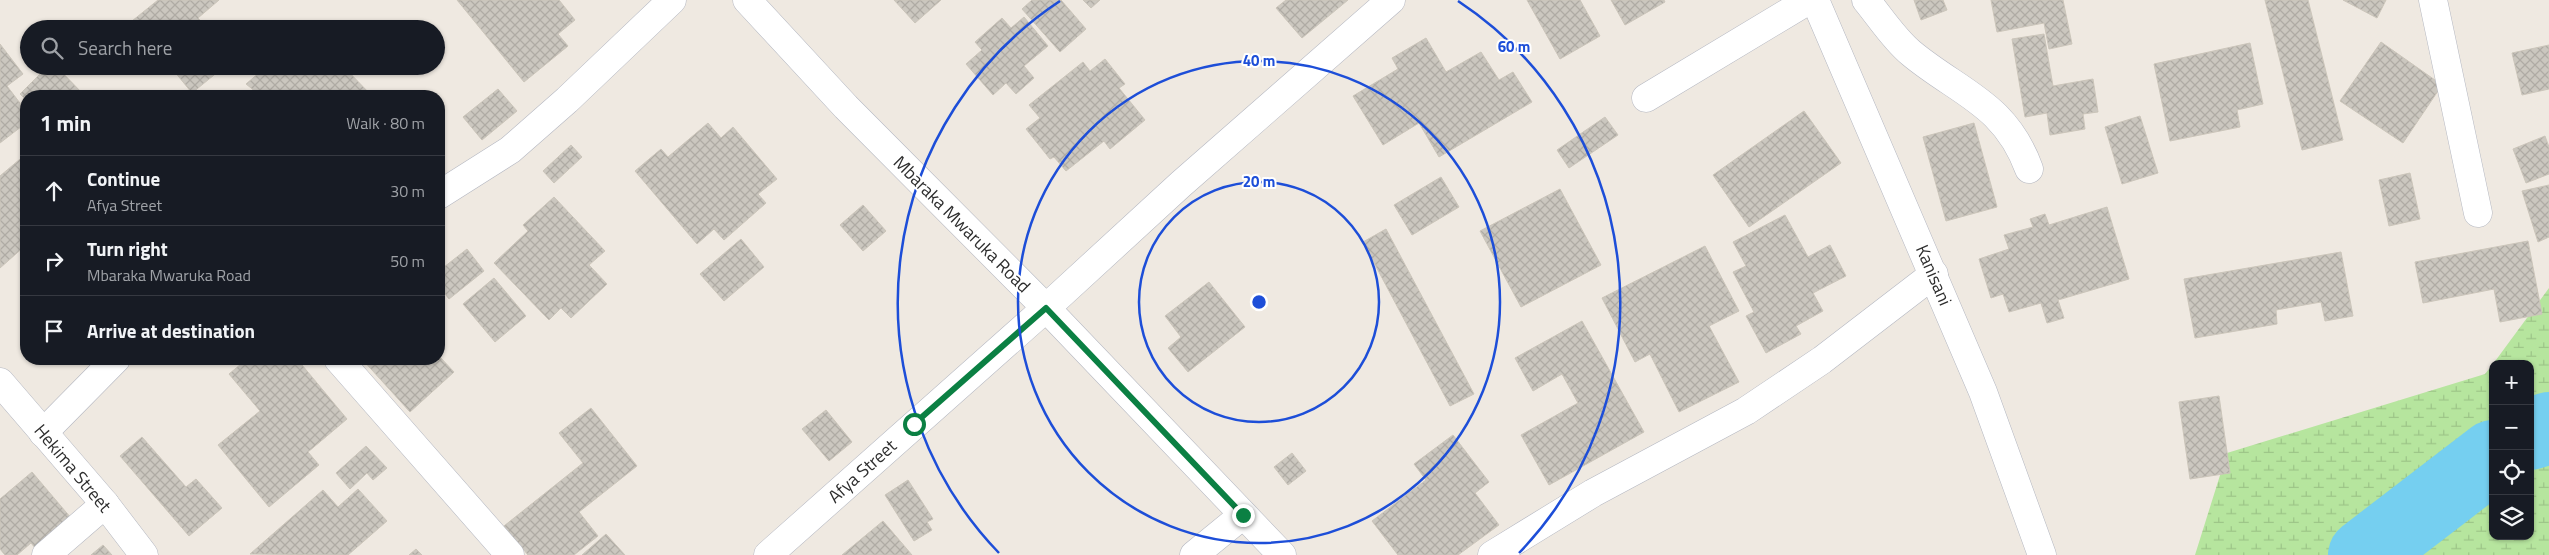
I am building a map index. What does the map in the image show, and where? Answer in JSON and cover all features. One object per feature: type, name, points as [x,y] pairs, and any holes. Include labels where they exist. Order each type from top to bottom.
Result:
[{"type":"street","points":[[445,191],[510,150],[567,100],[672,0]]},
{"type":"street","name":"Mbaraka Mwaruka Road","points":[[747,0],[846,108],[1046,308],[1282,555]]},
{"type":"street","name":"Afya Street","points":[[768,555],[1046,308],[1181,184],[1391,0]]},
{"type":"street","points":[[1646,98],[1809,0]]},
{"type":"street","name":"Kanisani","points":[[1815,0],[1983,392],[2042,555]]},
{"type":"street","points":[[1866,0],[1910,52],[1988,106],[2020,145],[2029,169]]},
{"type":"street","points":[[2433,0],[2478,213]]},
{"type":"street","points":[[1492,555],[1593,493],[1746,411],[1822,360],[1934,274]]},
{"type":"street","points":[[43,433],[110,365]]},
{"type":"street","points":[[343,365],[510,555]]},
{"type":"street","name":"Hekima Street","points":[[0,382],[104,504],[144,555]]},
{"type":"street","points":[[46,555],[104,504]]},
{"type":"street","points":[[1194,555],[1243,515]]},
{"type":"green space","points":[[2549,288],[2549,555],[2195,555],[2227,453],[2485,374],[2489,369],[2489,540],[2534,540],[2534,360],[2496,360]]},
{"type":"building","points":[[158,0],[219,0],[198,18],[200,20],[133,20]]},
{"type":"building","points":[[457,0],[559,0],[575,20],[558,34],[568,46],[524,82]]},
{"type":"building","points":[[894,0],[941,0],[915,23]]},
{"type":"building","points":[[1032,0],[1061,0],[1086,29],[1060,52],[1022,9]]},
{"type":"building","points":[[1083,0],[1100,0],[1091,8]]},
{"type":"building","points":[[1286,0],[1348,0],[1302,38],[1276,8]]},
{"type":"building","points":[[1527,0],[1580,0],[1600,36],[1560,59]]},
{"type":"building","points":[[1611,0],[1664,0],[1665,2],[1625,25]]},
{"type":"building","points":[[1914,0],[1943,0],[1947,10],[1921,20]]},
{"type":"building","points":[[1991,0],[2063,0],[2072,44],[2049,49],[2044,23],[1997,32]]},
{"type":"building","points":[[2265,0],[2308,0],[2343,140],[2302,150]]},
{"type":"building","points":[[2343,0],[2386,0],[2377,18]]},
{"type":"building","points":[[1024,17],[1048,46],[1024,66],[1034,78],[1016,94],[1006,83],[993,95],[966,64],[982,50],[975,42],[1002,18],[1011,28]]},
{"type":"building","points":[[2044,34],[2053,86],[2093,79],[2098,112],[2083,114],[2085,129],[2050,135],[2047,113],[2025,117],[2012,39]]},
{"type":"building","points":[[1426,38],[1446,72],[1481,52],[1499,80],[1513,72],[1532,102],[1439,157],[1419,123],[1383,145],[1353,96],[1398,69],[1392,58]]},
{"type":"building","points":[[2381,42],[2442,85],[2403,143],[2340,101]]},
{"type":"building","points":[[2250,43],[2263,104],[2237,110],[2240,127],[2170,141],[2154,64]]},
{"type":"building","points":[[0,44],[22,75],[7,86],[20,103],[20,128],[0,143]]},
{"type":"building","points":[[2549,45],[2549,89],[2522,95],[2512,53]]},
{"type":"building","points":[[1105,59],[1125,84],[1119,88],[1145,120],[1110,149],[1104,141],[1066,171],[1054,157],[1050,159],[1026,129],[1040,118],[1029,105],[1083,62],[1090,71]]},
{"type":"building","points":[[39,75],[65,75],[79,90],[24,90]]},
{"type":"building","points":[[177,75],[214,75],[196,90],[190,90]]},
{"type":"building","points":[[256,75],[352,75],[366,90],[254,90],[246,84]]},
{"type":"building","points":[[498,89],[517,111],[482,140],[463,117]]},
{"type":"building","points":[[1804,111],[1841,163],[1749,227],[1713,175]]},
{"type":"building","points":[[2140,116],[2158,173],[2122,184],[2105,127]]},
{"type":"building","points":[[1605,117],[1618,135],[1569,168],[1557,150]]},
{"type":"building","points":[[708,123],[721,138],[733,127],[777,179],[758,194],[766,203],[724,240],[714,229],[697,244],[635,171],[661,149],[668,157]]},
{"type":"building","points":[[1974,123],[1997,207],[1946,221],[1923,137]]},
{"type":"building","points":[[2545,136],[2549,147],[2549,174],[2526,183],[2513,149]]},
{"type":"building","points":[[571,145],[582,157],[554,183],[543,171]]},
{"type":"building","points":[[20,159],[20,250],[0,268],[0,176]]},
{"type":"building","points":[[2410,173],[2420,219],[2389,226],[2379,180]]},
{"type":"building","points":[[1441,177],[1459,207],[1412,235],[1394,205]]},
{"type":"building","points":[[2549,185],[2549,237],[2538,242],[2522,191]]},
{"type":"building","points":[[1560,189],[1601,265],[1521,307],[1480,231]]},
{"type":"building","points":[[554,197],[605,251],[589,265],[607,284],[571,318],[561,308],[549,320],[494,263],[528,231],[523,225]]},
{"type":"building","points":[[863,205],[886,231],[863,251],[840,225]]},
{"type":"building","points":[[2107,207],[2129,279],[2058,300],[2064,318],[2047,323],[2041,303],[2009,312],[2003,294],[1991,298],[1979,259],[2009,249],[2004,235],[2033,227],[2030,219],[2045,214],[2049,225]]},
{"type":"building","points":[[1785,215],[1808,257],[1830,245],[1846,276],[1813,293],[1823,311],[1796,326],[1801,334],[1766,353],[1746,316],[1754,312],[1733,272],[1746,266],[1733,242]]},
{"type":"building","points":[[1386,229],[1474,394],[1450,406],[1363,242]]},
{"type":"building","points":[[741,239],[764,267],[724,301],[700,274]]},
{"type":"building","points":[[2528,241],[2542,314],[2500,322],[2494,289],[2423,303],[2415,262]]},
{"type":"building","points":[[1705,246],[1739,311],[1709,326],[1739,382],[1679,412],[1650,354],[1635,362],[1602,298]]},
{"type":"building","points":[[467,249],[484,271],[449,299],[445,294],[445,266]]},
{"type":"building","points":[[2341,252],[2353,316],[2325,321],[2321,302],[2276,310],[2277,324],[2195,338],[2184,279]]},
{"type":"building","points":[[494,278],[526,316],[495,342],[463,304]]},
{"type":"building","points":[[1209,282],[1245,327],[1188,372],[1168,348],[1181,337],[1165,316]]},
{"type":"building","points":[[1582,321],[1644,432],[1549,485],[1521,435],[1578,403],[1562,374],[1533,391],[1515,358]]},
{"type":"building","points":[[445,362],[454,372],[410,412],[367,365],[445,365]]},
{"type":"building","points":[[240,365],[302,365],[347,419],[308,452],[319,465],[269,507],[218,445],[260,411],[229,374]]},
{"type":"building","points":[[2219,396],[2230,473],[2190,479],[2179,402]]},
{"type":"building","points":[[591,408],[637,466],[579,512],[598,536],[574,555],[528,555],[504,526],[583,463],[559,433]]},
{"type":"building","points":[[826,410],[852,442],[829,461],[802,429]]},
{"type":"building","points":[[1453,435],[1489,482],[1475,493],[1499,525],[1458,555],[1398,555],[1372,521],[1426,480],[1414,464]]},
{"type":"building","points":[[142,437],[186,487],[196,479],[222,508],[189,536],[120,456]]},
{"type":"building","points":[[366,446],[387,468],[373,480],[367,473],[350,489],[336,473]]},
{"type":"building","points":[[1292,453],[1306,471],[1288,485],[1274,467]]},
{"type":"building","points":[[32,472],[77,525],[41,555],[31,543],[17,555],[5,555],[0,549],[0,499]]},
{"type":"building","points":[[908,480],[933,519],[927,522],[932,530],[914,541],[885,495]]},
{"type":"building","points":[[358,489],[387,521],[348,555],[250,554],[323,490],[338,507]]},
{"type":"building","points":[[883,521],[912,555],[842,555]]},
{"type":"building","points":[[606,534],[625,555],[582,555]]},
{"type":"building","points":[[103,545],[112,555],[91,555]]},
{"type":"building","points":[[416,549],[422,555],[409,555]]},
{"type":"waterway","points":[[2534,433],[2549,428]]},
{"type":"waterway","points":[[2364,555],[2489,459]]},
{"type":"route","points":[[914,424],[1046,308],[1243,515]]}]
